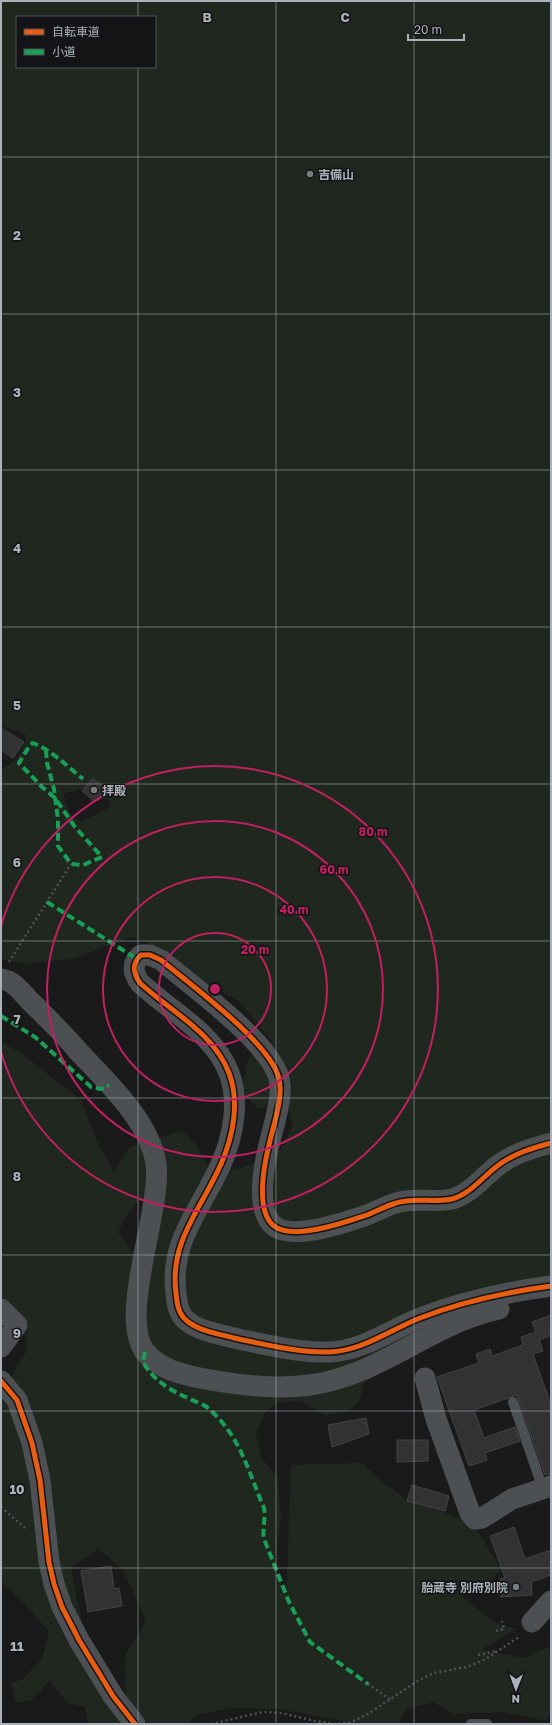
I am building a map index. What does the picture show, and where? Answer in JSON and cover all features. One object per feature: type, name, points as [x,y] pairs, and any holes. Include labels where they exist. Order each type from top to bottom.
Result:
[{"type":"street","points":[[551,1142],[517,1154],[492,1170],[469,1190],[453,1198],[441,1200],[402,1201],[329,1226],[296,1232],[285,1231],[275,1227],[270,1222],[264,1206],[263,1194],[267,1152],[280,1094],[279,1076],[274,1066],[265,1053],[235,1023],[161,960],[150,955],[141,955],[133,967],[134,975],[140,983],[194,1027],[214,1048],[226,1066],[233,1087],[235,1104],[234,1120],[226,1151],[218,1170],[190,1222],[176,1258],[175,1273],[177,1303],[185,1320],[193,1326],[258,1343],[317,1352],[341,1351],[359,1345],[420,1318],[468,1303],[524,1290],[551,1286]]},
{"type":"street","points":[[3,973],[69,1040],[130,1108],[143,1128],[152,1149],[156,1164],[155,1188],[137,1294],[137,1332],[144,1351],[160,1365],[185,1375],[234,1383],[292,1387],[313,1385],[370,1367],[474,1316],[501,1308],[551,1300]]},
{"type":"street","points":[[1,1309],[17,1326],[1,1347]]},
{"type":"street","points":[[425,1378],[439,1426],[470,1513],[475,1519],[482,1518],[512,1499],[548,1489]]},
{"type":"street","points":[[1,1381],[17,1400],[32,1442],[40,1480],[46,1542],[54,1584],[79,1640],[113,1696],[135,1724]]},
{"type":"street","points":[[532,1622],[551,1601]]},
{"type":"lane","points":[[513,1402],[548,1489]]},
{"type":"lane","points":[[471,1724],[487,1724]]},
{"type":"path","points":[[3,973],[71,864]]},
{"type":"path","points":[[1,1507],[41,1542],[46,1542]]},
{"type":"path","points":[[496,1631],[504,1629],[502,1621]]},
{"type":"path","points":[[211,1724],[263,1712],[281,1713],[336,1724],[349,1723],[368,1714],[434,1673],[467,1667],[486,1659],[529,1630],[532,1622]]},
{"type":"path","points":[[478,1655],[498,1651]]},
{"type":"path","points":[[368,1684],[390,1699]]},
{"type":"shaded area","points":[[1,1],[551,1],[551,1277],[462,1320],[449,1339],[419,1353],[377,1369],[364,1383],[360,1400],[350,1410],[325,1415],[301,1401],[278,1403],[265,1413],[256,1435],[261,1457],[278,1479],[281,1518],[274,1569],[285,1591],[287,1582],[291,1465],[362,1463],[385,1485],[394,1489],[405,1500],[455,1516],[475,1527],[501,1569],[490,1581],[465,1586],[458,1593],[493,1622],[516,1629],[481,1650],[524,1658],[551,1646],[551,1713],[547,1721],[502,1712],[454,1714],[433,1702],[406,1709],[399,1724],[347,1724],[340,1720],[280,1709],[232,1708],[195,1715],[188,1724],[148,1724],[130,1711],[125,1686],[126,1654],[146,1620],[123,1570],[99,1549],[71,1568],[82,1623],[122,1724],[88,1724],[85,1707],[68,1703],[49,1681],[32,1700],[16,1703],[11,1683],[23,1679],[42,1658],[49,1632],[27,1606],[1,1581],[1,1394],[27,1350],[26,1321],[1,1296],[1,1042],[21,1053],[81,1100],[98,1144],[114,1172],[131,1146],[182,1131],[197,1146],[210,1170],[240,1169],[280,1151],[292,1127],[288,1106],[258,1108],[241,1092],[248,1059],[272,1041],[238,1001],[193,975],[161,948],[131,937],[76,958],[27,964],[1,959],[1,770],[19,756],[24,748],[26,735],[4,726],[1,727]],"holes":[[[80,789],[109,800],[110,807],[81,822],[70,814],[63,794]],[[140,1199],[161,1208],[137,1259],[118,1232],[128,1213]]]},
{"type":"building","points":[[1,728],[24,742],[13,758],[1,750]]},
{"type":"building","name":"拝殿","points":[[93,778],[105,789],[95,802],[82,791]]},
{"type":"building","points":[[551,1315],[551,1335],[539,1340],[543,1351],[533,1354],[551,1405],[551,1474],[545,1475],[517,1395],[474,1410],[484,1438],[515,1427],[520,1441],[485,1453],[487,1460],[469,1466],[437,1377],[479,1363],[476,1354],[490,1349],[492,1356],[523,1345],[521,1337],[536,1332],[532,1322]]},
{"type":"building","points":[[366,1418],[369,1434],[332,1447],[328,1425]]},
{"type":"building","points":[[397,1440],[428,1440],[428,1461],[397,1462]]},
{"type":"building","points":[[412,1485],[449,1496],[445,1511],[407,1501]]},
{"type":"building","points":[[514,1527],[525,1559],[551,1550],[551,1575],[531,1582],[532,1595],[501,1597],[500,1579],[505,1578],[490,1536]]},
{"type":"building","points":[[111,1566],[114,1589],[119,1588],[122,1606],[88,1612],[81,1571]]},
{"type":"marked path","points":[[46,750],[47,763],[54,789],[58,820],[58,846],[71,864],[83,865],[102,857],[75,827],[55,798],[19,763],[30,745],[33,743],[40,746],[53,754],[83,779]]},
{"type":"marked path","points":[[47,902],[137,959]]},
{"type":"marked path","points":[[1,1016],[35,1037],[91,1087],[101,1089],[109,1085]]},
{"type":"marked path","points":[[145,1352],[143,1362],[157,1380],[176,1392],[207,1407],[229,1431],[248,1468],[264,1508],[264,1539],[289,1602],[310,1642],[368,1684]]},
{"type":"cycle path","points":[[551,1143],[524,1151],[506,1160],[459,1197],[445,1200],[403,1201],[333,1226],[294,1232],[283,1230],[274,1226],[268,1219],[264,1210],[262,1187],[265,1164],[278,1110],[280,1091],[278,1075],[271,1061],[259,1046],[226,1014],[161,960],[150,955],[141,955],[134,965],[136,976],[140,983],[202,1034],[213,1046],[229,1073],[234,1096],[234,1119],[225,1154],[182,1241],[177,1257],[175,1274],[178,1308],[187,1321],[203,1330],[216,1334],[293,1350],[317,1352],[341,1351],[376,1339],[420,1318],[468,1302],[518,1291],[551,1286]]},
{"type":"cycle path","points":[[1,1381],[17,1400],[32,1443],[40,1480],[49,1562],[54,1584],[62,1607],[79,1640],[113,1696],[135,1724]]},
{"type":"place","name":"吉備山","points":[[310,174]]},
{"type":"place","name":"拝殿","points":[[94,790]]},
{"type":"place","name":"胎蔵寺 別府別院","points":[[516,1587]]}]
